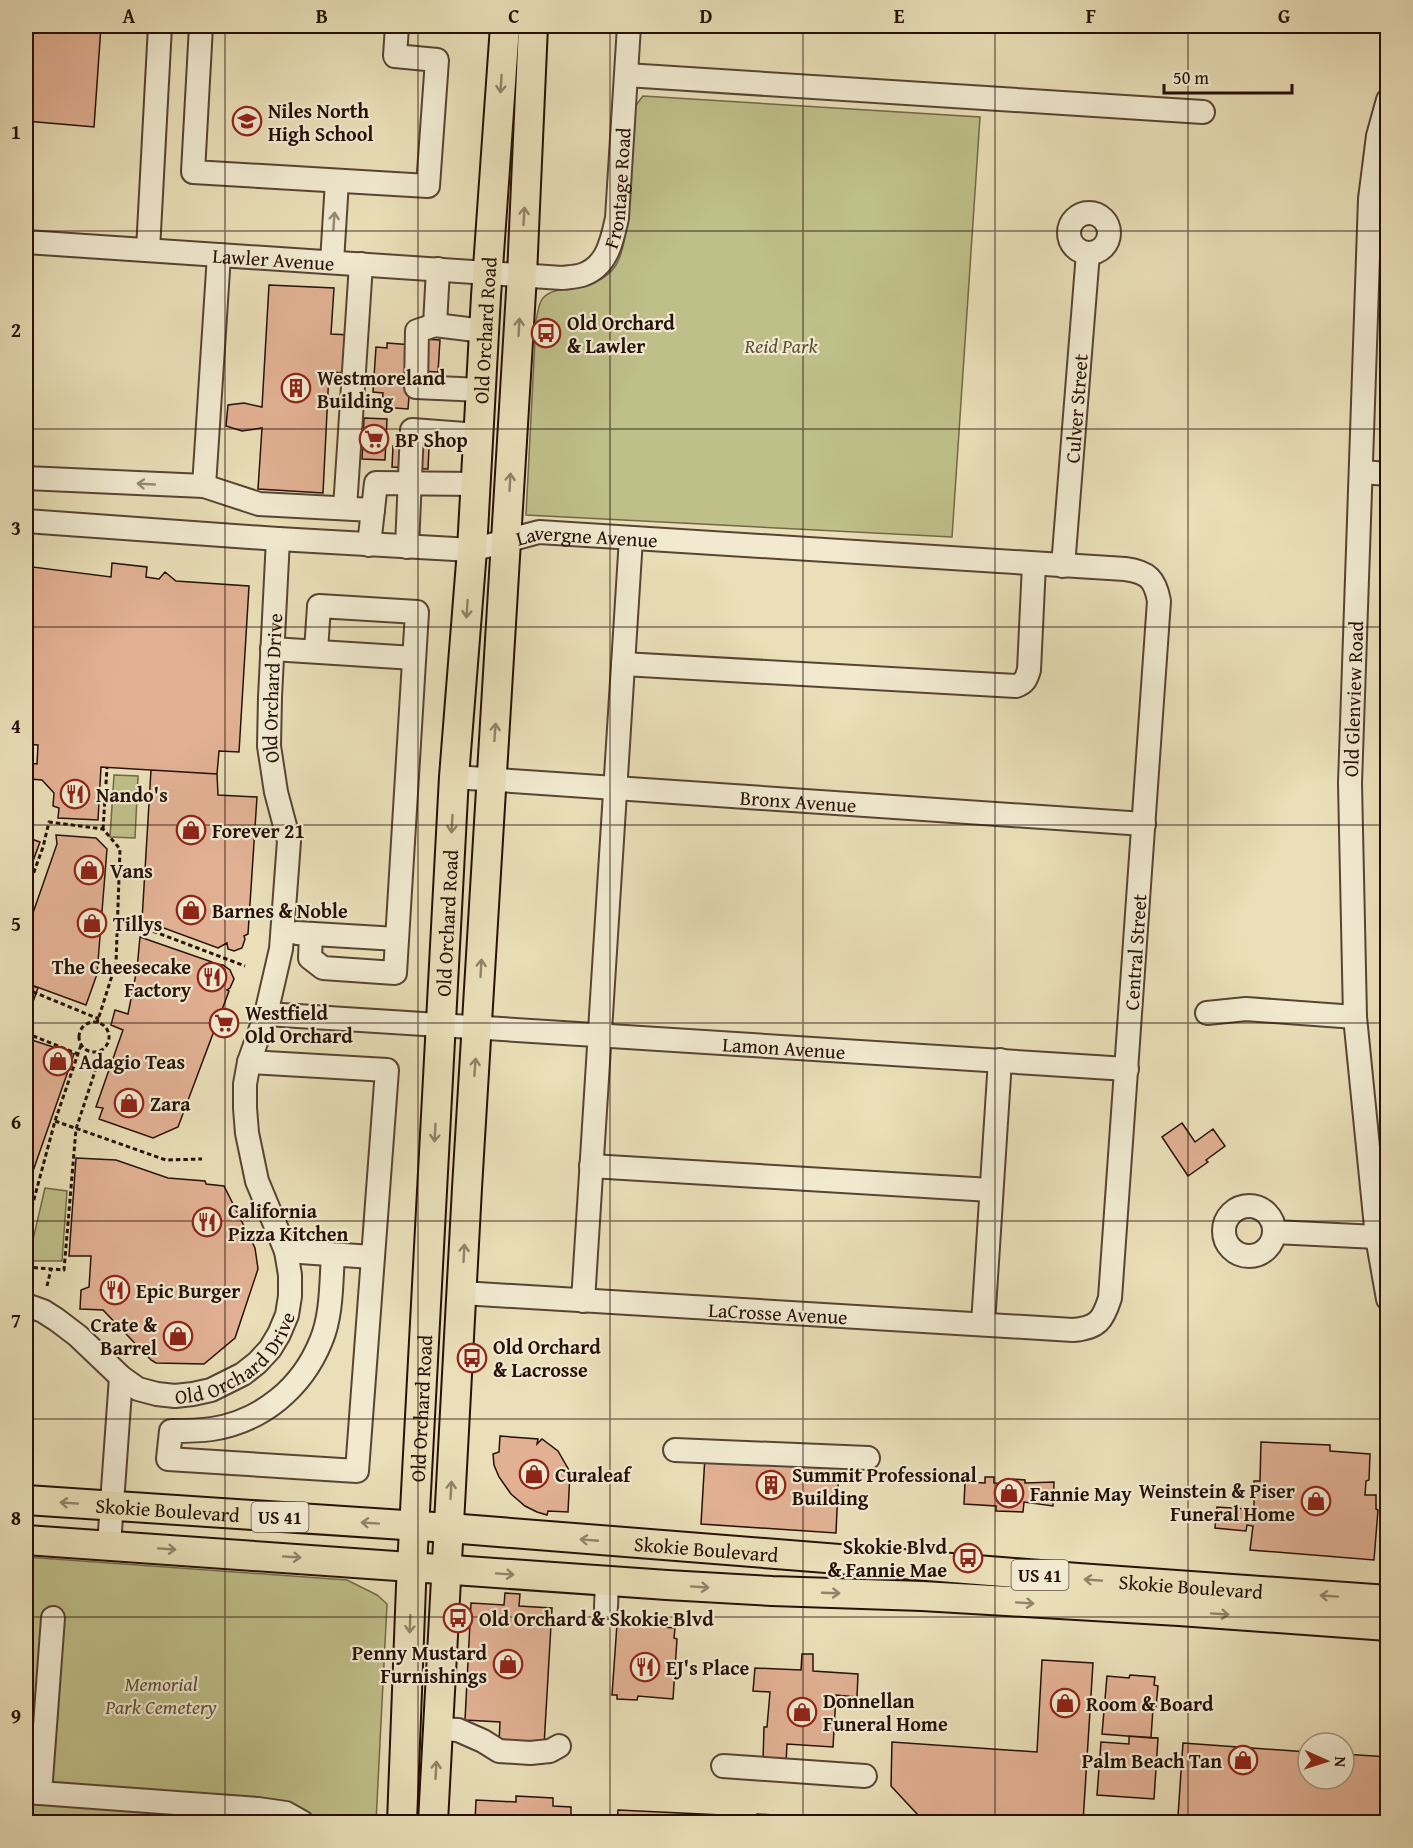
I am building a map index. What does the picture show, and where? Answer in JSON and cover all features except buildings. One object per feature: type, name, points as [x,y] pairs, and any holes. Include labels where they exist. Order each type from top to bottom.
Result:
[{"type":"main road","name":"Old Orchard Road","points":[[402,1822],[412,1566],[454,777],[472,550],[505,26]]},
{"type":"main road","name":"Old Orchard Road","points":[[433,1822],[522,274],[533,26]]},
{"type":"main road","name":"Skokie Boulevard","points":[[26,1500],[449,1528],[1132,1583],[1388,1600]]},
{"type":"main road","name":"Skokie Boulevard","points":[[26,1539],[447,1569],[607,1594],[772,1591],[922,1596],[1388,1626]]},
{"type":"street","points":[[148,250],[160,26]]},
{"type":"street","points":[[201,26],[193,172],[428,186],[436,60],[395,56],[397,26]]},
{"type":"street","name":"Frontage Road","points":[[522,274],[562,278],[583,275],[600,264],[610,246],[617,218],[628,26]]},
{"type":"street","points":[[626,75],[1203,112]]},
{"type":"street","name":"Old Glenview Road","points":[[1388,100],[1378,136],[1370,199],[1350,783],[1355,1017],[1377,1237],[1388,1299]]},
{"type":"street","points":[[332,262],[337,181]]},
{"type":"street","name":"Lawler Avenue","points":[[26,242],[522,274]]},
{"type":"street","name":"Culver Street","points":[[1063,566],[1088,253]]},
{"type":"street","points":[[204,486],[219,255]]},
{"type":"street","points":[[345,508],[361,264]]},
{"type":"street","points":[[435,325],[438,269]]},
{"type":"street","points":[[481,390],[416,387],[417,331],[435,325],[484,331]]},
{"type":"street","points":[[407,547],[412,430],[478,435]]},
{"type":"street","points":[[1360,472],[1388,474]]},
{"type":"street","points":[[26,478],[204,486],[259,504],[373,510]]},
{"type":"street","points":[[369,545],[376,483],[476,483]]},
{"type":"street","name":"Lavergne Avenue","points":[[26,520],[278,540],[472,550],[539,532],[1125,569],[1149,576]]},
{"type":"street","points":[[582,1301],[631,538]]},
{"type":"street","name":"Old Orchard Drive","points":[[26,1305],[44,1311],[57,1320],[121,1377],[138,1389],[175,1396],[211,1390],[250,1369],[270,1349],[286,1315],[290,1296],[290,1275],[286,1251],[257,1181],[245,1108],[245,1084],[249,1062],[266,1014],[281,949],[289,841],[276,792],[269,746],[278,540]]},
{"type":"street","points":[[623,664],[1016,686],[1026,680],[1029,670],[1034,564]]},
{"type":"street","name":"Central Street","points":[[1095,1325],[1104,1315],[1110,1298],[1127,1069],[1159,601],[1156,587],[1149,576]]},
{"type":"street","points":[[311,934],[310,958],[323,968],[395,972],[417,612],[319,606],[316,651]]},
{"type":"street","points":[[272,649],[414,658]]},
{"type":"street","name":"Bronx Avenue","points":[[454,777],[1144,824]]},
{"type":"street","points":[[282,931],[397,939]]},
{"type":"street","points":[[1207,1013],[1246,1009],[1355,1017]]},
{"type":"street","points":[[266,1014],[440,1024]]},
{"type":"street","name":"Lamon Avenue","points":[[440,1024],[1127,1069]]},
{"type":"street","points":[[983,1324],[1000,1060]]},
{"type":"street","points":[[249,1062],[387,1070],[357,1471],[168,1459],[171,1431],[210,1429],[242,1421],[260,1413],[301,1376],[321,1340],[330,1295],[333,1255]]},
{"type":"street","points":[[591,1166],[991,1190]]},
{"type":"street","points":[[1274,1232],[1377,1237]]},
{"type":"street","points":[[286,1251],[372,1257]]},
{"type":"street","name":"LaCrosse Avenue","points":[[462,1293],[1073,1329],[1085,1329],[1095,1325]]},
{"type":"street","points":[[109,1545],[121,1377]]},
{"type":"street","points":[[675,1450],[868,1458]]},
{"type":"street","points":[[53,1618],[33,1793],[258,1809],[286,1813],[302,1822]]},
{"type":"street","points":[[438,1729],[458,1730],[499,1751],[530,1753],[550,1751],[559,1746]]},
{"type":"street","points":[[723,1766],[865,1776]]},
{"type":"path","points":[[103,829],[107,768]]},
{"type":"path","points":[[26,894],[43,847],[49,822],[103,829],[120,849],[116,963],[98,1021]]},
{"type":"path","points":[[118,918],[245,966]]},
{"type":"path","points":[[26,989],[98,1021],[106,1028],[109,1037],[102,1050],[76,1129],[64,1270],[26,1267]]},
{"type":"path","points":[[26,1229],[55,1121],[81,1046],[79,1036],[88,1024],[98,1021]]},
{"type":"path","points":[[26,1033],[78,1054]]},
{"type":"path","points":[[81,1046],[94,1052],[102,1050]]},
{"type":"path","points":[[55,1121],[166,1160],[202,1158]]},
{"type":"path","points":[[47,1286],[51,1269]]},
{"type":"green space","name":"Reid Park","points":[[643,96],[980,117],[952,537],[526,515],[536,320],[539,306],[549,293],[599,280],[616,265],[621,254],[627,224],[631,118]]},
{"type":"green space","points":[[114,775],[138,776],[135,838],[110,837]]},
{"type":"green space","points":[[45,1188],[67,1191],[62,1261],[28,1261]]},
{"type":"green space","name":"Memorial Park Cemetery","points":[[26,1557],[347,1580],[377,1595],[387,1604],[376,1822],[26,1822]]},
{"type":"place","name":"Niles North High School","points":[[247,121]]},
{"type":"place","name":"Old Orchard & Lawler","points":[[546,333]]},
{"type":"place","name":"Westmoreland Building","points":[[296,388]]},
{"type":"place","name":"BP Shop","points":[[374,439]]},
{"type":"place","name":"Nando's","points":[[75,794]]},
{"type":"place","name":"Forever 21","points":[[191,830]]},
{"type":"place","name":"Vans","points":[[89,870]]},
{"type":"place","name":"Barnes & Noble","points":[[191,910]]},
{"type":"place","name":"Tillys","points":[[92,923]]},
{"type":"place","name":"The Cheesecake Factory","points":[[212,977]]},
{"type":"place","name":"Westfield Old Orchard","points":[[224,1023]]},
{"type":"place","name":"Adagio Teas","points":[[58,1061]]},
{"type":"place","name":"Zara","points":[[129,1103]]},
{"type":"place","name":"California Pizza Kitchen","points":[[207,1222]]},
{"type":"place","name":"Epic Burger","points":[[115,1290]]},
{"type":"place","name":"Crate & Barrel","points":[[178,1336]]},
{"type":"place","name":"Old Orchard & Lacrosse","points":[[472,1358]]},
{"type":"place","name":"Curaleaf","points":[[534,1474]]},
{"type":"place","name":"Summit Professional Building","points":[[771,1485]]},
{"type":"place","name":"Fannie May","points":[[1009,1493]]},
{"type":"place","name":"Weinstein & Piser Funeral Home","points":[[1316,1501]]},
{"type":"place","name":"Skokie Blvd & Fannie Mae","points":[[968,1558]]},
{"type":"place","name":"Old Orchard & Skokie Blvd","points":[[458,1618]]},
{"type":"place","name":"Penny Mustard Furnishings","points":[[508,1664]]},
{"type":"place","name":"EJ's Place","points":[[645,1667]]},
{"type":"place","name":"Room & Board","points":[[1065,1703]]},
{"type":"place","name":"Donnellan Funeral Home","points":[[802,1712]]},
{"type":"place","name":"Palm Beach Tan","points":[[1243,1760]]}]
